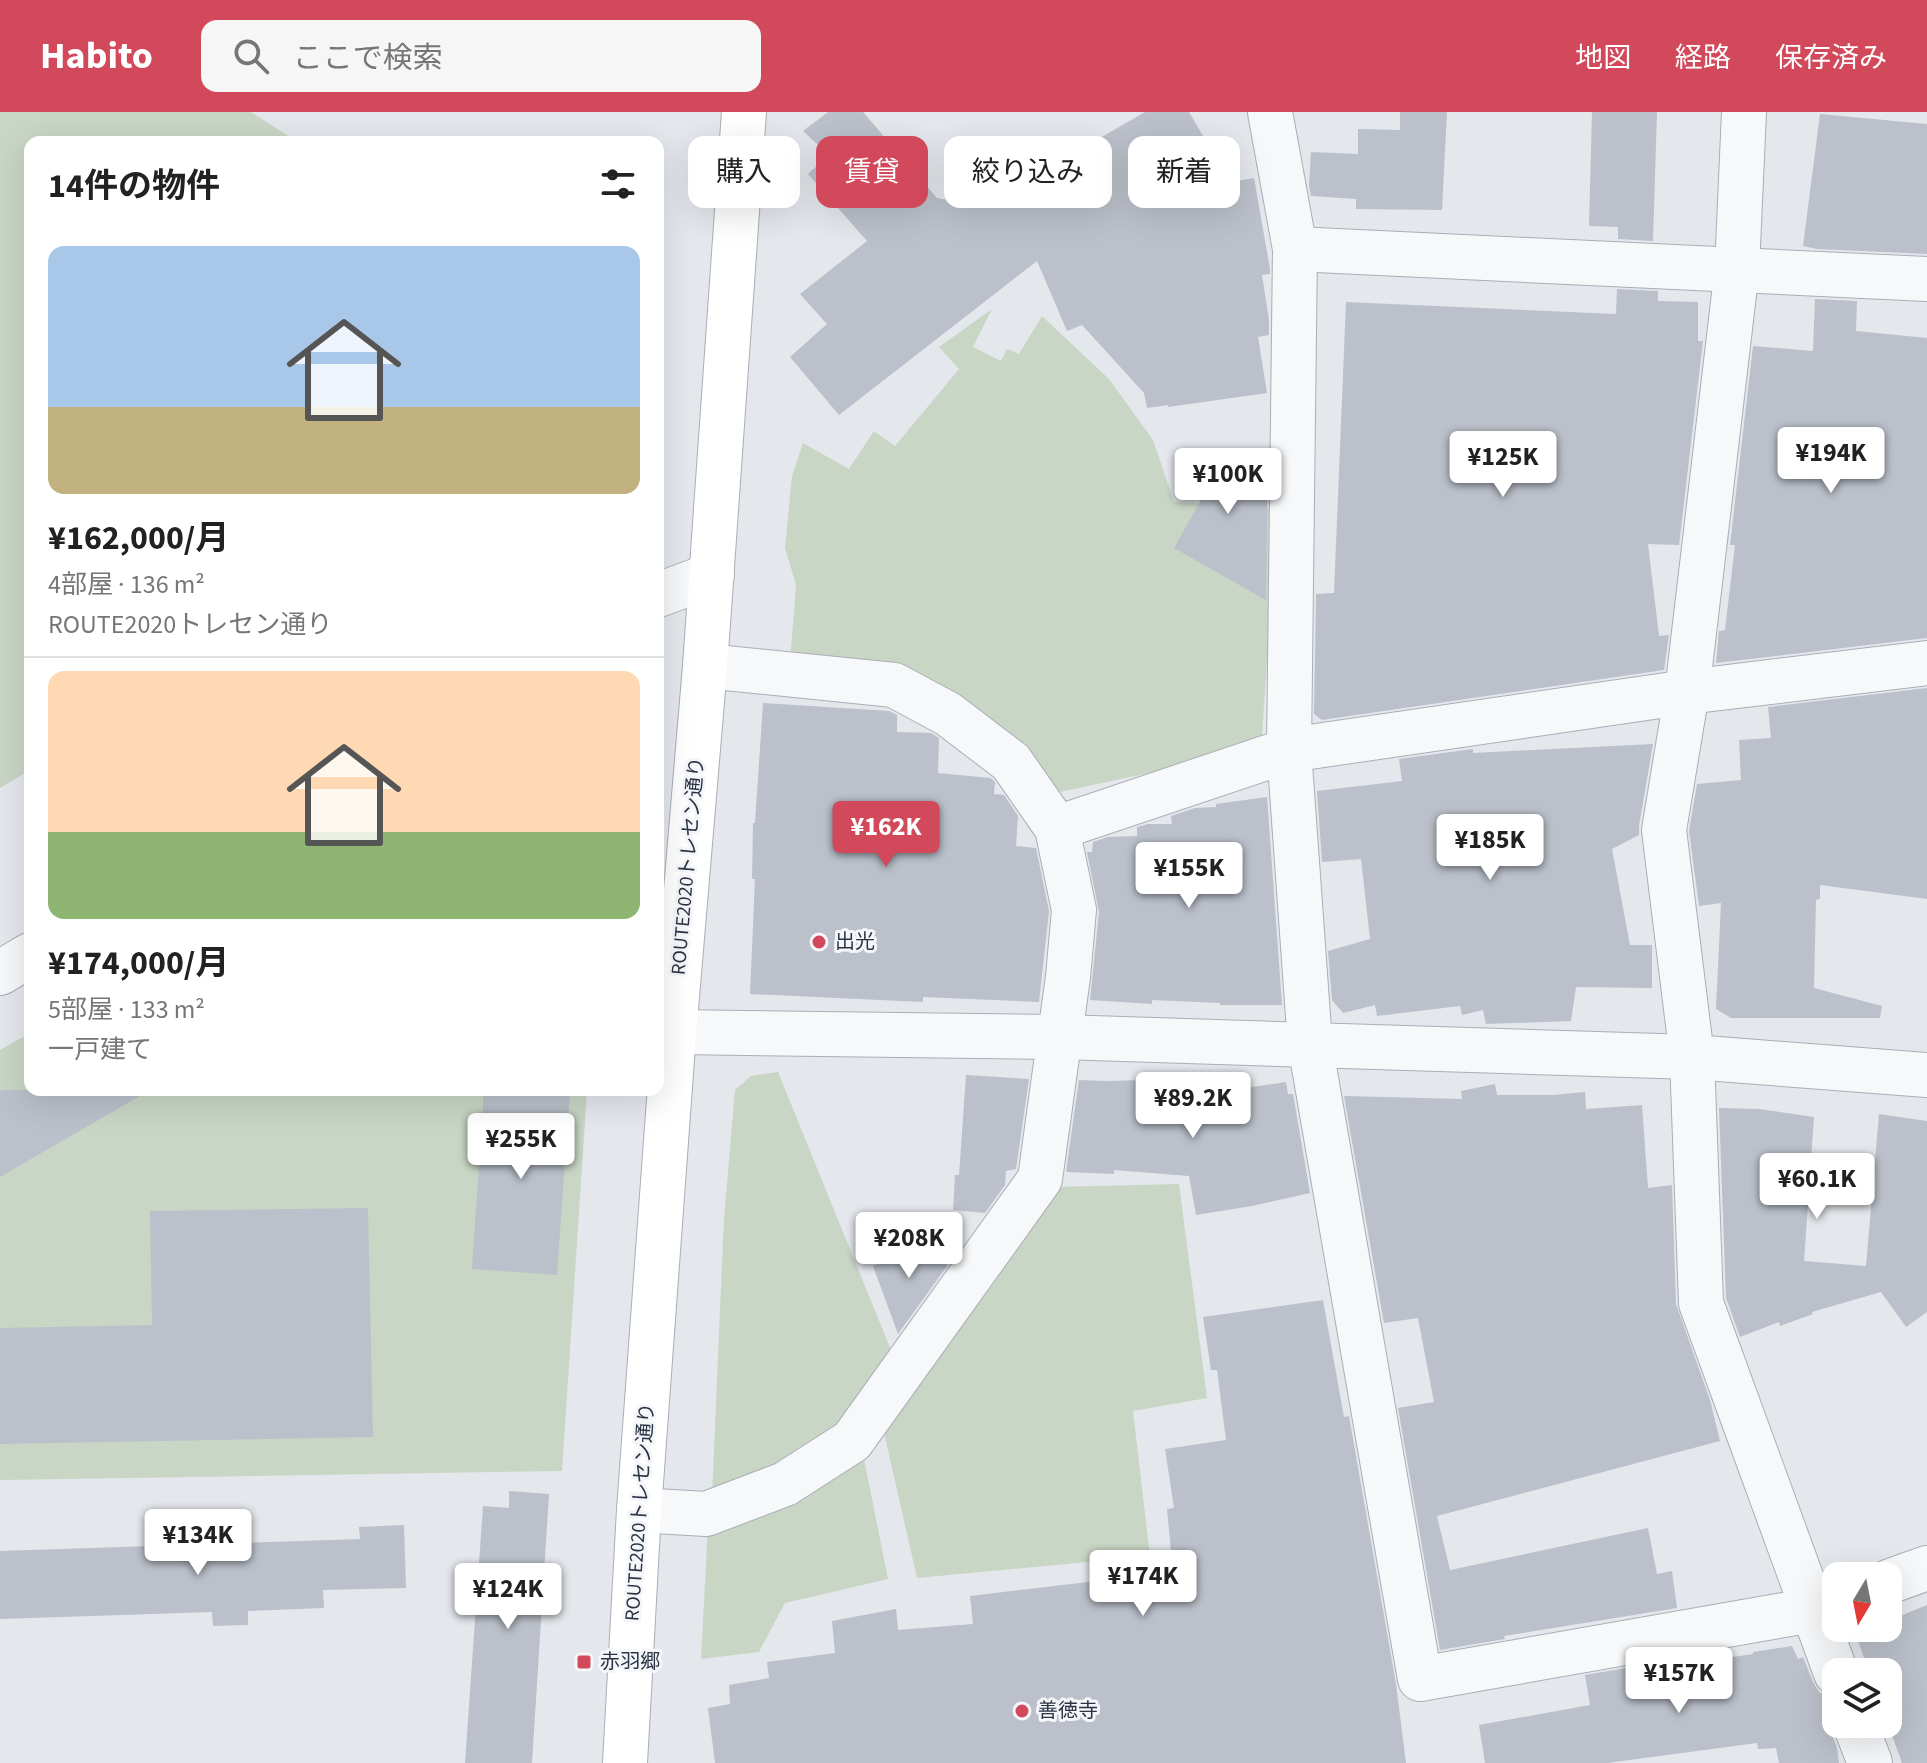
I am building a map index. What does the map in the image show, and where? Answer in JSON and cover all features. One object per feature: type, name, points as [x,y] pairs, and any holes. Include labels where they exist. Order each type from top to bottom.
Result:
[{"type":"main road","name":"ROUTE2020トレセン通り","points":[[625,1763],[639,1510],[712,575],[744,112]]},
{"type":"street","points":[[1270,112],[1295,249],[1289,750],[1310,1044],[1420,1679],[1822,1606]]},
{"type":"street","points":[[1744,112],[1737,269],[1687,692],[1664,830],[1692,1057],[1701,1303],[1822,1601]]},
{"type":"street","points":[[1295,249],[1927,279]]},
{"type":"street","points":[[664,593],[712,575]]},
{"type":"street","points":[[1057,828],[1289,750],[1687,692],[1927,663]]},
{"type":"street","points":[[639,1510],[706,1514],[785,1484],[852,1441],[1040,1179],[1068,977],[1074,910],[1057,828],[1011,762],[948,714],[894,685],[705,666]]},
{"type":"street","points":[[0,973],[24,959]]},
{"type":"street","points":[[674,1032],[1060,1037],[1692,1057],[1927,1075]]},
{"type":"street","points":[[1902,1577],[1927,1568]]},
{"type":"street","points":[[1860,1738],[1870,1763]]},
{"type":"green space","points":[[0,112],[251,112],[289,136],[24,136],[24,774],[0,788]]},
{"type":"green space","points":[[992,309],[973,347],[1001,361],[1007,349],[1019,354],[1042,316],[1109,379],[1153,440],[1174,502],[1274,508],[1275,545],[1261,749],[1060,792],[1019,743],[915,671],[790,662],[796,585],[785,548],[792,476],[803,443],[849,469],[874,431],[895,446],[959,369],[939,347]]},
{"type":"green space","points":[[24,1036],[24,1096],[587,1096],[562,1471],[0,1480],[0,1050]]},
{"type":"green space","points":[[778,1072],[893,1355],[846,1428],[797,1463],[712,1495],[724,1218],[735,1090],[751,1076]]},
{"type":"green space","points":[[1179,1184],[1207,1398],[1133,1411],[1150,1556],[917,1578],[883,1428],[1053,1187]]},
{"type":"green space","points":[[862,1449],[888,1579],[785,1603],[759,1652],[701,1659],[708,1525]]},
{"type":"building","points":[[828,112],[863,112],[884,136],[816,136],[816,143],[803,131]]},
{"type":"building","points":[[1145,112],[1189,112],[1203,136],[1128,136],[1128,208],[1240,208],[1240,180],[1254,178],[1270,269],[1270,274],[1262,275],[1269,335],[1258,337],[1267,393],[1147,408],[1144,393],[1082,325],[1067,331],[1037,261],[839,415],[790,357],[827,324],[800,294],[867,241],[838,208],[928,208],[928,188],[937,198],[944,199],[944,208],[1112,208],[1112,136],[1104,136]]},
{"type":"building","points":[[1400,112],[1447,112],[1442,210],[1356,209],[1356,199],[1311,196],[1311,152],[1358,154],[1358,129],[1400,130]]},
{"type":"building","points":[[1592,112],[1657,112],[1653,241],[1618,239],[1618,227],[1589,226]]},
{"type":"building","points":[[1820,114],[1927,124],[1927,254],[1803,246]]},
{"type":"building","points":[[816,167],[816,183],[808,174]]},
{"type":"building","points":[[1617,289],[1658,291],[1658,301],[1698,302],[1698,341],[1703,341],[1679,545],[1648,544],[1659,636],[1669,635],[1664,670],[1322,720],[1314,714],[1316,594],[1334,593],[1346,302],[1616,314]]},
{"type":"building","points":[[1815,299],[1857,301],[1856,331],[1927,338],[1927,638],[1716,663],[1719,631],[1725,630],[1735,545],[1730,545],[1753,346],[1813,351]]},
{"type":"building","points":[[1181,452],[1268,455],[1266,600],[1174,548],[1206,491],[1180,490]]},
{"type":"building","points":[[1927,688],[1927,899],[1820,885],[1820,899],[1816,900],[1814,988],[1882,1006],[1880,1018],[1731,1018],[1716,1009],[1721,903],[1699,906],[1689,831],[1697,784],[1741,780],[1739,740],[1771,738],[1768,707]]},
{"type":"building","points":[[763,703],[889,711],[897,715],[897,732],[931,733],[939,738],[938,773],[990,778],[995,782],[994,794],[1004,795],[1018,816],[1016,846],[1036,848],[1049,911],[1039,1002],[923,997],[923,1002],[750,994],[755,879],[752,879],[753,823]]},
{"type":"building","points":[[1653,744],[1639,835],[1612,849],[1630,945],[1652,945],[1652,988],[1576,987],[1571,1021],[1486,1024],[1483,1010],[1462,1015],[1460,1006],[1377,1016],[1375,1005],[1343,1013],[1332,1000],[1328,951],[1370,939],[1361,859],[1322,862],[1317,791],[1402,781],[1399,759],[1473,749],[1473,753]]},
{"type":"building","points":[[1267,797],[1282,1005],[1090,1000],[1099,912],[1087,852],[1092,852],[1093,842],[1108,837],[1137,836],[1137,827],[1172,824],[1171,816],[1195,808]]},
{"type":"building","points":[[966,1075],[1029,1079],[1016,1169],[1006,1171],[1005,1185],[985,1213],[953,1210],[955,1175],[959,1175]]},
{"type":"building","points":[[1172,1079],[1173,1099],[1286,1082],[1288,1094],[1293,1094],[1310,1193],[1196,1215],[1189,1176],[1114,1170],[1114,1174],[1066,1172],[1079,1080]]},
{"type":"building","points":[[1495,1084],[1497,1095],[1585,1092],[1586,1109],[1642,1105],[1648,1188],[1672,1185],[1676,1304],[1710,1400],[1720,1441],[1437,1516],[1450,1570],[1648,1528],[1657,1574],[1672,1571],[1677,1608],[1504,1636],[1505,1639],[1440,1650],[1398,1408],[1434,1402],[1418,1318],[1384,1323],[1344,1096],[1462,1099],[1461,1091]]},
{"type":"building","points":[[0,1090],[24,1090],[24,1096],[140,1096],[0,1177]]},
{"type":"building","points":[[484,1096],[570,1096],[557,1275],[472,1269]]},
{"type":"building","points":[[1719,1108],[1759,1109],[1814,1117],[1804,1261],[1866,1266],[1879,1114],[1927,1121],[1927,1312],[1906,1327],[1881,1292],[1812,1312],[1780,1326],[1779,1322],[1740,1337],[1726,1298]]},
{"type":"building","points":[[368,1208],[373,1437],[0,1444],[0,1328],[152,1325],[150,1211]]},
{"type":"building","points":[[937,1241],[947,1266],[898,1334],[873,1266]]},
{"type":"building","points":[[1323,1300],[1344,1417],[1349,1416],[1396,1684],[1406,1763],[715,1763],[708,1708],[730,1704],[729,1685],[769,1678],[767,1662],[835,1653],[832,1621],[896,1609],[898,1630],[973,1624],[970,1596],[1173,1572],[1167,1509],[1174,1508],[1165,1449],[1226,1440],[1217,1370],[1211,1370],[1203,1317]]},
{"type":"building","points":[[509,1491],[549,1494],[532,1763],[465,1763],[483,1506],[509,1508]]},
{"type":"building","points":[[404,1525],[406,1588],[323,1590],[324,1608],[248,1611],[248,1625],[213,1626],[212,1612],[0,1619],[0,1551],[360,1539],[359,1527]]},
{"type":"building","points":[[1927,1605],[1927,1763],[1902,1763],[1893,1738],[1902,1738],[1902,1658],[1864,1658],[1858,1642],[1902,1642],[1902,1615]]},
{"type":"building","points":[[1792,1646],[1798,1659],[1803,1657],[1813,1682],[1822,1693],[1822,1738],[1833,1738],[1839,1763],[1779,1763],[1776,1748],[1758,1749],[1757,1743],[1607,1763],[1485,1763],[1479,1725],[1590,1705],[1585,1675],[1685,1658],[1686,1664]]},
{"type":"place","name":"出光","points":[[819,942]]},
{"type":"place","name":"赤羽郷","points":[[584,1662]]},
{"type":"place","name":"善徳寺","points":[[1022,1711]]}]
